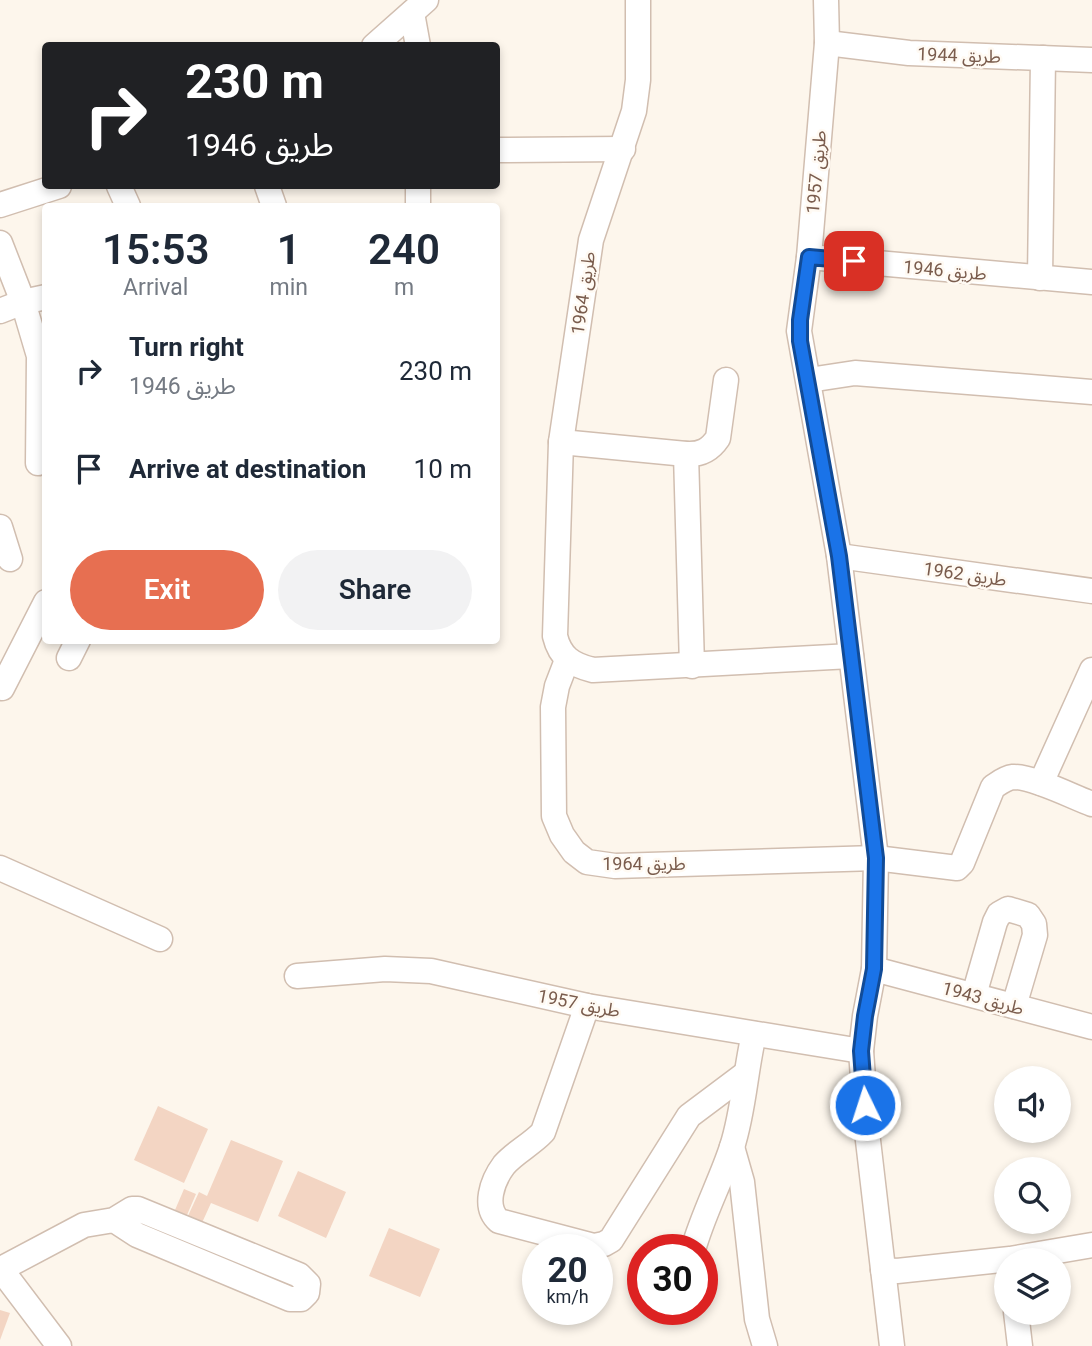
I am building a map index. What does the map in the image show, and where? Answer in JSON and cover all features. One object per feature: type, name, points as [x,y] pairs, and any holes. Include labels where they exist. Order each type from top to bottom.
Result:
[{"type":"street","name":"طريق 1964","points":[[638,0],[638,80],[634,111],[591,240],[561,442],[555,636],[558,649],[567,660],[557,686],[553,707],[554,816],[562,835],[574,852],[587,862],[615,866],[876,858]]},
{"type":"street","name":"طريق 1957","points":[[826,0],[827,43],[800,331],[839,556],[876,858],[874,969],[861,1051],[867,1132],[892,1346]]},
{"type":"street","points":[[378,42],[419,6]]},
{"type":"street","points":[[418,42],[419,6]]},
{"type":"street","name":"طريق 1944","points":[[827,43],[909,53],[1092,60]]},
{"type":"street","points":[[1040,278],[1043,58]]},
{"type":"street","points":[[500,150],[623,149]]},
{"type":"street","points":[[0,205],[50,189]]},
{"type":"street","points":[[0,243],[34,299],[38,356],[37,463]]},
{"type":"street","name":"طريق 1946","points":[[809,257],[1092,282]]},
{"type":"street","points":[[0,311],[34,299]]},
{"type":"street","points":[[809,380],[855,373],[1092,391]]},
{"type":"street","points":[[561,442],[686,454],[701,453],[718,438],[726,380]]},
{"type":"street","points":[[686,454],[692,666]]},
{"type":"street","points":[[0,527],[10,559]]},
{"type":"street","name":"طريق 1962","points":[[839,556],[1092,591]]},
{"type":"street","points":[[2,688],[42,610]]},
{"type":"street","points":[[567,660],[593,670],[851,656]]},
{"type":"street","points":[[1041,783],[1092,670]]},
{"type":"street","points":[[876,858],[957,868],[962,863],[993,787],[1015,777],[1041,783],[1092,804]]},
{"type":"street","points":[[0,868],[160,939]]},
{"type":"street","points":[[974,995],[995,922],[999,914],[1008,909],[1028,915],[1034,923],[1035,935],[1014,1006]]},
{"type":"street","name":"طريق 1957","points":[[297,976],[385,969],[431,971],[587,1006],[861,1051]]},
{"type":"street","name":"طريق 1943","points":[[874,969],[1092,1027]]},
{"type":"street","points":[[587,1006],[543,1132],[531,1145],[505,1164],[494,1182],[489,1205],[493,1216],[499,1221],[594,1246],[611,1240],[689,1116],[745,1074]]},
{"type":"street","points":[[699,1234],[732,1147],[744,1101],[745,1074],[754,1034]]},
{"type":"street","points":[[732,1147],[743,1182],[756,1306],[765,1346]]},
{"type":"street","points":[[59,1346],[1,1269],[84,1225],[114,1220],[132,1209],[138,1209],[299,1275],[308,1283],[307,1293],[301,1299],[290,1299],[137,1235],[114,1220]]},
{"type":"street","points":[[1071,1249],[1092,1245]]},
{"type":"street","points":[[883,1269],[897,1271],[994,1261]]},
{"type":"street","points":[[1018,1325],[1020,1346]]},
{"type":"building","points":[[158,1106],[208,1129],[184,1183],[134,1160]]},
{"type":"building","points":[[231,1140],[283,1161],[258,1222],[211,1203],[201,1225],[187,1218],[199,1192],[207,1196]]},
{"type":"building","points":[[298,1171],[346,1192],[326,1238],[278,1216]]},
{"type":"building","points":[[184,1189],[196,1194],[187,1215],[175,1210]]},
{"type":"building","points":[[389,1228],[440,1249],[420,1297],[369,1276]]},
{"type":"building","points":[[0,1310],[10,1313],[0,1340]]},
{"type":"route","points":[[854,261],[809,257],[800,320],[800,341],[839,556],[876,858],[874,969],[861,1051],[865,1105]]}]
